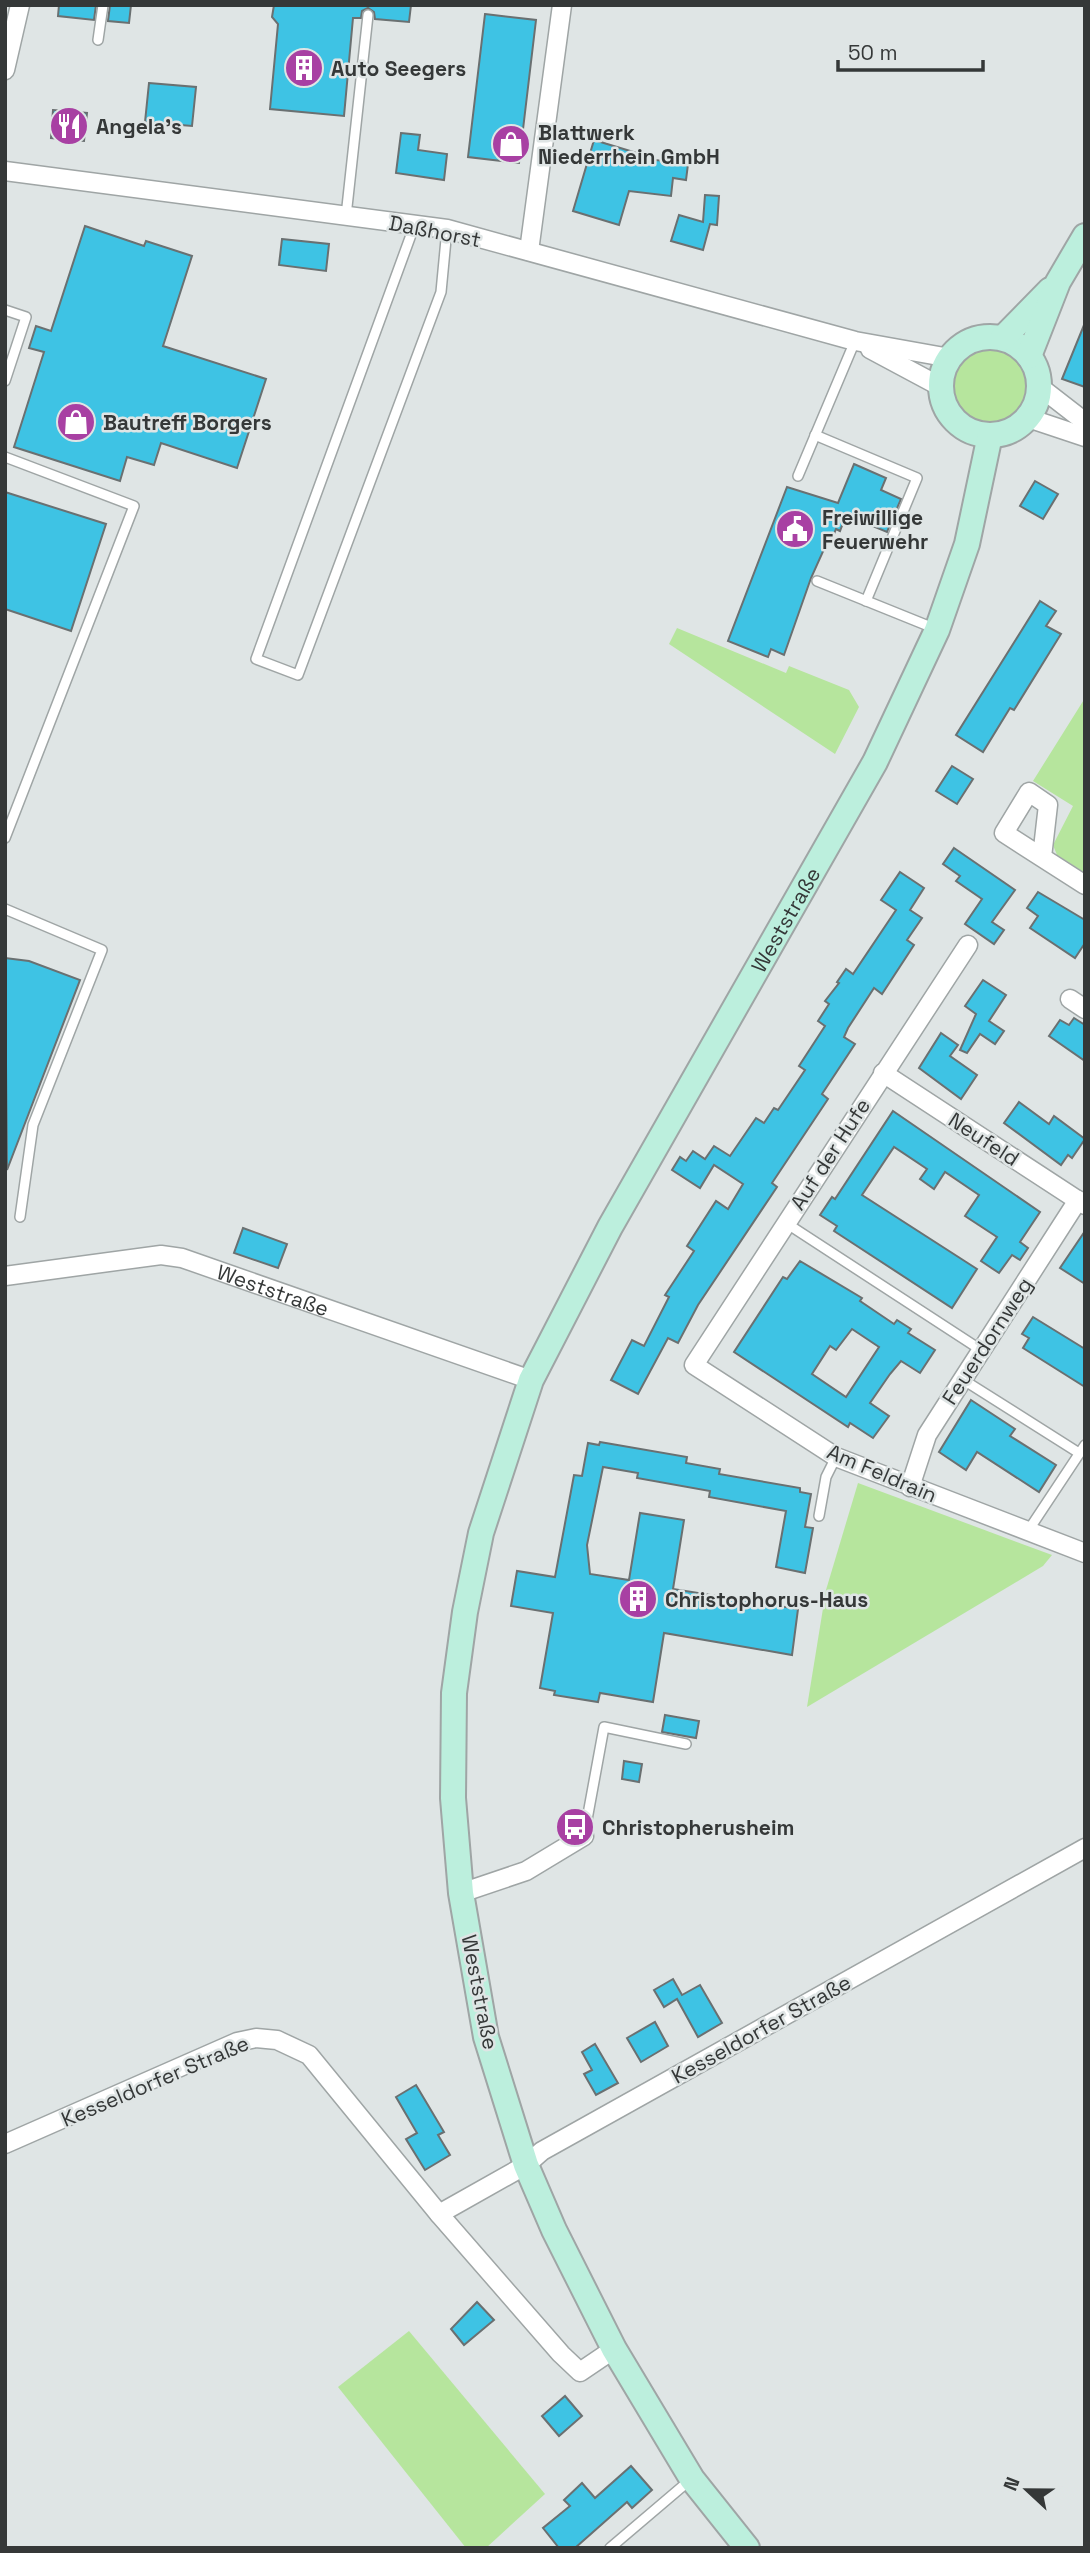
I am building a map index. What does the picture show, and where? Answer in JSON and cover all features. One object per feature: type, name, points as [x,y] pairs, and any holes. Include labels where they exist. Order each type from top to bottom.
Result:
[{"type":"main road","points":[[1029,356],[1058,282],[1085,236]]},
{"type":"main road","points":[[1003,338],[1058,282]]},
{"type":"main road","points":[[1003,338],[1017,344],[1029,356],[1037,370],[1040,387],[1037,403],[1028,418],[1011,431],[990,436],[975,433],[951,416],[941,387],[950,358],[973,340],[1003,338]]},
{"type":"main road","name":"Weststraße","points":[[747,2548],[692,2479],[614,2349],[554,2230],[526,2165],[486,2036],[461,1893],[453,1798],[454,1706],[465,1612],[481,1533],[531,1380],[610,1227],[875,762],[937,630],[967,544],[990,436]]},
{"type":"street","points":[[5,71],[20,5]]},
{"type":"street","points":[[529,251],[562,5]]},
{"type":"street","name":"Daßhorst","points":[[5,171],[447,229],[855,341],[950,358]]},
{"type":"street","name":"Daßhorst","points":[[855,341],[941,387]]},
{"type":"street","points":[[1040,387],[1085,422]]},
{"type":"street","points":[[1028,418],[1085,437]]},
{"type":"street","points":[[1042,857],[1085,885]]},
{"type":"street","name":"Auf der Hufe","points":[[694,1365],[968,945]]},
{"type":"street","name":"Neufeld","points":[[883,1073],[1081,1203]]},
{"type":"street","name":"Feuerdornweg","points":[[910,1487],[927,1435],[1081,1203]]},
{"type":"street","name":"Weststraße","points":[[5,1276],[162,1255],[182,1258],[531,1380]]},
{"type":"street","name":"Am Feldrain","points":[[694,1365],[836,1457],[1085,1553]]},
{"type":"street","points":[[461,1893],[526,1871],[584,1836]]},
{"type":"street","name":"Kesseldorfer Straße","points":[[439,2214],[526,2165],[542,2151],[1085,1848]]},
{"type":"street","name":"Kesseldorfer Straße","points":[[5,2144],[237,2042],[256,2038],[277,2040],[309,2056],[439,2214],[561,2354],[580,2372],[614,2349]]},
{"type":"lane","points":[[99,40],[103,5]]},
{"type":"lane","points":[[346,216],[368,15]]},
{"type":"lane","points":[[415,223],[256,659],[298,675],[441,292],[447,229]]},
{"type":"lane","points":[[5,310],[26,317],[5,381]]},
{"type":"lane","points":[[798,476],[855,341]]},
{"type":"lane","points":[[815,435],[917,478],[866,601]]},
{"type":"lane","points":[[5,457],[134,506],[5,838]]},
{"type":"lane","points":[[817,581],[937,630]]},
{"type":"lane","points":[[5,909],[102,950],[33,1125],[20,1217]]},
{"type":"lane","points":[[786,1222],[981,1350]]},
{"type":"lane","points":[[962,1379],[1082,1449],[1028,1531]]},
{"type":"lane","points":[[819,1516],[826,1477],[836,1457]]},
{"type":"lane","points":[[584,1836],[589,1794],[604,1727],[686,1744]]},
{"type":"lane","points":[[610,2548],[692,2479]]},
{"type":"green space","points":[[989,346],[1004,349],[1017,358],[1026,371],[1029,386],[1026,401],[1017,414],[1004,423],[989,426],[974,423],[961,414],[952,401],[949,386],[952,371],[961,358],[974,349]]},
{"type":"green space","points":[[677,628],[786,673],[789,666],[849,690],[859,707],[835,754],[669,644]]},
{"type":"green space","points":[[1085,698],[1085,873],[1057,855],[1053,845],[1073,806],[1033,781]]},
{"type":"green space","points":[[858,1483],[1052,1555],[1043,1566],[807,1707],[826,1590]]},
{"type":"green space","points":[[409,2331],[545,2494],[486,2548],[466,2548],[338,2387]]},
{"type":"building","points":[[59,5],[96,5],[94,20],[58,16]]},
{"type":"building","points":[[110,5],[131,5],[129,23],[108,21]]},
{"type":"building","points":[[274,5],[411,5],[409,22],[375,19],[374,12],[368,8],[362,11],[361,18],[353,18],[344,116],[270,109],[278,24],[272,17]]},
{"type":"building","points":[[485,14],[536,20],[519,163],[468,157]]},
{"type":"building","points":[[149,83],[196,87],[192,126],[145,122]]},
{"type":"building","name":"Angela's","points":[[53,110],[87,113],[84,141],[51,138]]},
{"type":"building","points":[[401,133],[420,135],[418,150],[447,154],[444,180],[396,173]]},
{"type":"building","points":[[594,140],[640,154],[639,158],[688,164],[686,180],[673,178],[671,196],[629,191],[619,225],[573,211]]},
{"type":"building","points":[[705,195],[719,196],[717,225],[710,224],[703,250],[671,241],[679,215],[703,222]]},
{"type":"building","points":[[85,226],[144,246],[146,241],[192,256],[163,346],[266,379],[237,468],[161,443],[154,465],[127,457],[120,481],[14,447],[44,352],[29,348],[36,326],[51,331]]},
{"type":"building","points":[[282,239],[329,244],[326,271],[279,265]]},
{"type":"building","points":[[1085,325],[1085,387],[1062,379]]},
{"type":"building","points":[[854,464],[886,478],[881,490],[901,499],[887,532],[846,515],[840,531],[836,529],[832,539],[829,538],[811,578],[784,655],[771,649],[768,657],[728,641],[787,487],[838,503]]},
{"type":"building","points":[[1035,481],[1058,494],[1043,519],[1020,506]]},
{"type":"building","points":[[5,492],[106,524],[71,631],[5,609]]},
{"type":"building","points":[[1040,601],[1056,611],[1046,626],[1061,634],[1014,710],[1010,708],[983,752],[956,735]]},
{"type":"building","points":[[952,766],[973,779],[957,804],[936,791]]},
{"type":"building","points":[[954,848],[1015,890],[992,922],[1004,930],[994,944],[965,924],[982,899],[956,881],[960,876],[943,864]]},
{"type":"building","points":[[900,872],[924,888],[910,910],[922,918],[907,940],[914,945],[882,994],[874,988],[848,1028],[844,1037],[855,1044],[822,1094],[828,1099],[772,1183],[777,1187],[698,1305],[678,1343],[668,1338],[638,1394],[611,1380],[632,1340],[644,1346],[669,1297],[665,1295],[694,1251],[687,1246],[716,1201],[728,1209],[743,1184],[714,1165],[700,1188],[672,1170],[680,1157],[686,1161],[693,1151],[705,1159],[714,1146],[730,1156],[756,1118],[764,1123],[774,1108],[778,1110],[805,1070],[799,1066],[825,1026],[818,1021],[829,1004],[825,1001],[846,969],[853,974],[896,910],[881,900]]},
{"type":"building","points":[[1038,892],[1085,920],[1085,943],[1075,958],[1030,928],[1038,916],[1027,908]]},
{"type":"building","points":[[5,958],[29,961],[80,980],[7,1170]]},
{"type":"building","points":[[983,980],[1006,995],[989,1021],[1004,1031],[995,1044],[980,1034],[967,1053],[960,1050],[976,1014],[965,1006]]},
{"type":"building","points":[[1074,1018],[1085,1025],[1085,1061],[1049,1036],[1060,1020],[1069,1025]]},
{"type":"building","points":[[941,1033],[958,1045],[950,1056],[977,1075],[961,1099],[919,1068]]},
{"type":"building","points":[[1019,1102],[1049,1124],[1054,1116],[1085,1139],[1072,1158],[1068,1155],[1061,1165],[1004,1123]]},
{"type":"building","points":[[893,1111],[1040,1212],[1020,1242],[1028,1248],[1020,1260],[1012,1255],[999,1273],[981,1261],[997,1237],[965,1216],[979,1195],[945,1172],[934,1189],[920,1179],[927,1169],[894,1147],[862,1195],[977,1269],[952,1308],[834,1231],[837,1226],[820,1215],[832,1197],[835,1199]]},
{"type":"building","points":[[243,1228],[287,1244],[278,1268],[234,1253]]},
{"type":"building","points":[[1085,1231],[1085,1284],[1060,1268]]},
{"type":"building","points":[[800,1261],[862,1298],[860,1301],[894,1324],[897,1320],[911,1329],[908,1333],[935,1350],[920,1373],[901,1361],[890,1374],[870,1403],[889,1416],[873,1438],[850,1423],[848,1427],[734,1352],[783,1277],[787,1279]],"holes":[[[852,1329],[879,1347],[846,1397],[812,1374],[830,1346],[836,1350]]]},
{"type":"building","points":[[1033,1317],[1085,1349],[1085,1387],[1023,1348],[1029,1338],[1022,1334]]},
{"type":"building","points":[[971,1400],[1015,1429],[1010,1436],[1056,1465],[1039,1492],[977,1452],[966,1470],[939,1452]]},
{"type":"building","name":"Christophorus-Haus","points":[[600,1442],[687,1457],[686,1463],[720,1469],[719,1474],[800,1488],[800,1492],[811,1494],[805,1527],[813,1528],[805,1573],[776,1567],[786,1511],[709,1497],[710,1491],[637,1478],[638,1473],[603,1467],[587,1545],[590,1574],[629,1580],[640,1513],[684,1520],[673,1589],[798,1609],[792,1655],[664,1633],[653,1702],[600,1693],[598,1702],[554,1695],[555,1691],[540,1688],[553,1613],[511,1606],[517,1571],[555,1577],[574,1475],[582,1476],[588,1443],[599,1445]]},
{"type":"building","points":[[665,1715],[699,1721],[696,1738],[662,1732]]},
{"type":"building","points":[[624,1761],[642,1764],[639,1782],[622,1779]]},
{"type":"building","points":[[673,1979],[682,1995],[700,1985],[722,2023],[698,2037],[677,1999],[664,2007],[654,1990]]},
{"type":"building","points":[[655,2022],[668,2046],[641,2062],[627,2038]]},
{"type":"building","points":[[595,2044],[618,2083],[596,2095],[584,2074],[592,2070],[582,2052]]},
{"type":"building","points":[[416,2085],[444,2132],[438,2135],[450,2155],[425,2170],[406,2139],[417,2133],[396,2097]]},
{"type":"building","points":[[477,2302],[494,2320],[464,2345],[451,2329]]},
{"type":"building","points":[[565,2396],[582,2416],[559,2436],[542,2416]]},
{"type":"building","points":[[631,2466],[652,2490],[632,2508],[627,2502],[575,2548],[559,2548],[543,2528],[570,2506],[564,2500],[582,2483],[595,2498]]},
{"type":"place","name":"Auto Seegers","points":[[304,68]]},
{"type":"place","name":"Angela's","points":[[69,126]]},
{"type":"place","name":"Blattwerk Niederrhein GmbH","points":[[511,144]]},
{"type":"place","name":"Bautreff Borgers","points":[[76,422]]},
{"type":"place","name":"Freiwillige Feuerwehr","points":[[795,529]]},
{"type":"place","name":"Christophorus-Haus","points":[[638,1599]]},
{"type":"place","name":"Christopherusheim","points":[[575,1827]]}]
